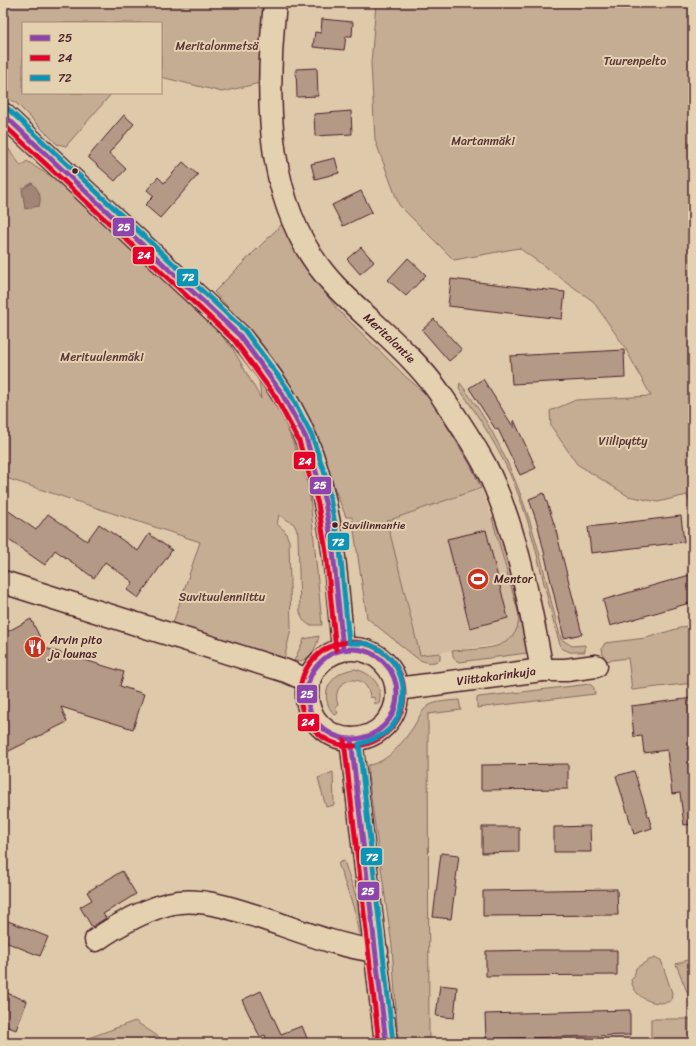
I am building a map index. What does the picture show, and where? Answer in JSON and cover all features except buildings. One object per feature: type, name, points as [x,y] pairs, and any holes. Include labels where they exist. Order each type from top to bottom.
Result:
[{"type":"street","name":"Meritalontie","points":[[275,3],[270,50],[272,124],[279,175],[293,222],[318,266],[336,286],[422,370],[440,394],[485,465],[511,531],[528,593],[542,670]]},
{"type":"street","points":[[3,114],[240,336],[270,373],[291,408],[312,454],[325,501],[343,650]]},
{"type":"street","points":[[3,582],[286,671],[309,681]]},
{"type":"street","points":[[354,648],[375,654],[391,670],[397,689],[397,702],[388,721],[372,735],[350,739],[330,733],[314,718],[307,698],[309,681],[316,667],[324,659],[343,650],[354,648]]},
{"type":"street","name":"Viittakarinkuja","points":[[397,689],[542,670],[566,670],[596,666]]},
{"type":"street","points":[[350,739],[377,951],[386,1043]]},
{"type":"street","points":[[96,940],[113,927],[148,912],[178,902],[201,902],[232,908],[354,948],[377,951]]},
{"type":"shaded area","points":[[32,183],[39,194],[39,206],[25,209],[22,189]]},
{"type":"shaded area","points":[[481,488],[496,529],[519,615],[519,625],[515,635],[506,643],[420,655],[387,521]]},
{"type":"green space","name":"Meritalonmetsä","points":[[3,3],[264,3],[260,83],[222,92],[162,77],[162,22],[22,22],[22,94],[111,94],[66,146],[57,144],[16,103],[3,96]]},
{"type":"green space","points":[[376,3],[693,3],[693,513],[687,495],[658,502],[628,496],[577,464],[551,426],[550,411],[576,400],[651,396],[624,346],[593,301],[519,248],[454,260],[399,205],[375,140],[371,63]]},
{"type":"green space","name":"Merituulenmäki","points":[[3,141],[21,166],[27,161],[40,170],[63,182],[220,331],[225,340],[233,349],[261,399],[259,380],[244,358],[279,407],[306,477],[310,497],[322,625],[309,625],[303,620],[300,612],[298,533],[294,524],[279,515],[277,524],[285,531],[289,541],[291,629],[284,660],[187,630],[173,623],[200,542],[3,477]]},
{"type":"green space","points":[[284,222],[314,277],[337,309],[405,376],[430,398],[471,466],[481,488],[387,521],[420,655],[440,653],[440,660],[429,662],[418,659],[367,618],[352,517],[346,517],[297,401],[280,372],[254,336],[214,292]]},
{"type":"green space","points":[[460,383],[487,423],[509,466],[527,512],[534,535],[561,639],[572,646],[585,645],[585,652],[570,652],[561,648],[535,546],[523,506],[497,448],[459,388]]},
{"type":"green space","points":[[492,518],[498,518],[529,649],[527,653],[459,662],[454,659],[452,651],[496,646],[505,642],[512,636],[517,627],[519,615]]},
{"type":"green space","points":[[693,624],[693,683],[632,690],[628,658],[604,661],[602,648],[605,643],[646,638]]},
{"type":"green space","points":[[319,636],[314,650],[308,657],[304,660],[294,661],[304,639]]},
{"type":"green space","points":[[355,669],[367,674],[375,681],[380,692],[379,704],[374,703],[375,698],[370,697],[367,688],[362,683],[356,680],[350,680],[343,683],[339,688],[337,696],[338,705],[335,708],[338,713],[335,715],[329,708],[327,700],[329,686],[333,679],[339,674]]},
{"type":"green space","points":[[590,684],[594,688],[595,694],[477,708],[477,698],[479,697]]},
{"type":"green space","points":[[459,700],[461,710],[428,714],[429,1043],[398,1043],[392,946],[368,776],[368,765],[382,760],[394,751],[405,739],[422,712],[428,706],[439,702]]},
{"type":"green space","points":[[333,772],[334,805],[326,807],[318,778]]},
{"type":"green space","points":[[344,861],[360,908],[366,934],[359,937],[355,912],[338,863]]},
{"type":"green space","points":[[656,958],[661,960],[672,993],[671,1001],[665,1003],[652,1002],[640,996],[636,992],[631,980],[634,977],[636,968],[649,960]]},
{"type":"green space","points":[[693,958],[693,996],[689,997],[676,964]]},
{"type":"green space","points":[[651,1019],[693,1019],[693,1043],[651,1043]]},
{"type":"green space","points":[[135,1021],[168,1043],[75,1043]]},
{"type":"transit line","name":"72","points":[[8,109],[245,331],[287,388],[312,436],[326,477],[340,550],[349,643],[368,644],[380,650],[396,667],[401,678],[403,690],[403,702],[399,714],[390,729],[373,740],[359,744],[393,1042]]},
{"type":"transit line","name":"25","points":[[3,114],[240,336],[281,392],[306,438],[325,502],[333,551],[343,649]]},
{"type":"transit line","name":"24","points":[[3,124],[235,341],[275,396],[299,441],[318,504],[326,552],[336,650]]},
{"type":"transit line","name":"24","points":[[352,642],[372,646],[389,657],[400,674],[404,694],[400,714],[389,731],[372,742],[352,746],[332,742],[315,731],[304,714],[300,694],[304,674],[315,657],[332,646],[352,642]]},
{"type":"transit line","name":"25","points":[[352,649],[369,652],[384,662],[394,677],[397,694],[394,711],[384,726],[369,736],[352,739],[335,736],[320,726],[310,711],[307,694],[310,677],[320,662],[335,652],[352,649]]},
{"type":"transit line","name":"25","points":[[351,739],[386,1043]]},
{"type":"transit line","name":"24","points":[[344,740],[379,1043]]},
{"type":"place","name":"Suvilinnantie","points":[[335,525]]},
{"type":"place","name":"Mentor","points":[[478,579]]},
{"type":"place","name":"Arvin pito ja lounas","points":[[35,647]]},
{"type":"park label","name":"Tuurenpelto","points":[[635,61]]},
{"type":"park label","name":"Martanmäki","points":[[483,141]]},
{"type":"park label","name":"Viilipytty","points":[[623,441]]},
{"type":"park label","name":"Suvituulenniittu","points":[[222,597]]}]
